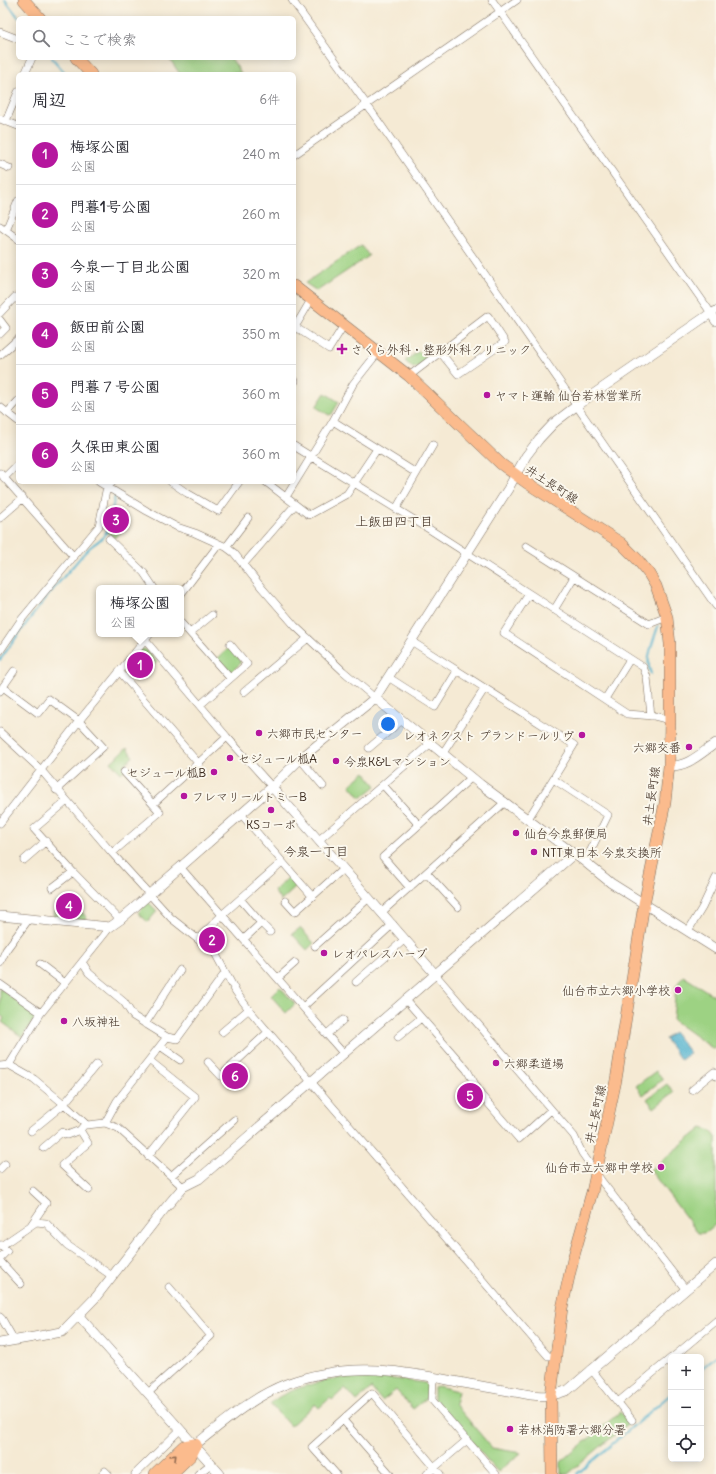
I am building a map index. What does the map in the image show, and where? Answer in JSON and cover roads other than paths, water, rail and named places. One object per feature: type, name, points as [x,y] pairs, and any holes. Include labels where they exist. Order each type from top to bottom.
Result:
[{"type":"highway","points":[[156,1474],[184,1447],[195,1445]]},
{"type":"highway","points":[[170,1474],[190,1455],[195,1445]]},
{"type":"main road","points":[[24,0],[38,16]]},
{"type":"main road","points":[[78,60],[89,72]]},
{"type":"main road","name":"井土長町線","points":[[296,288],[379,351],[409,376],[490,455],[515,476],[621,543],[643,566],[656,586],[667,617],[670,644],[670,720],[669,766],[665,803],[644,904],[616,1080],[596,1172],[573,1259],[562,1308],[551,1396],[552,1474]]},
{"type":"street","points":[[292,0],[367,105],[716,606]]},
{"type":"street","points":[[9,1065],[42,1014],[110,927],[120,920],[272,787],[300,760],[375,698],[467,554],[526,456],[554,423],[576,406],[714,315],[492,0]]},
{"type":"street","points":[[296,154],[517,0]]},
{"type":"street","points":[[0,32],[16,38]]},
{"type":"street","points":[[26,72],[31,60]]},
{"type":"street","points":[[16,96],[3,120],[16,125]]},
{"type":"street","points":[[0,164],[9,168]]},
{"type":"street","points":[[16,205],[3,228],[16,238]]},
{"type":"street","points":[[0,313],[15,297],[16,298]]},
{"type":"street","points":[[296,325],[311,300]]},
{"type":"street","points":[[409,376],[440,352],[488,316],[504,342],[458,374],[440,352]]},
{"type":"street","points":[[0,320],[6,328],[0,334]]},
{"type":"street","points":[[296,328],[329,349],[344,325]]},
{"type":"street","points":[[0,355],[16,341]]},
{"type":"street","points":[[296,481],[333,421],[353,384],[379,351]]},
{"type":"street","points":[[7,413],[16,403]]},
{"type":"street","points":[[0,407],[16,420]]},
{"type":"street","points":[[333,421],[416,474]]},
{"type":"street","points":[[396,509],[433,446]]},
{"type":"street","points":[[296,447],[396,509],[643,667],[646,676],[651,716]]},
{"type":"street","points":[[269,484],[309,515],[346,494],[355,484],[377,449]]},
{"type":"street","points":[[16,465],[2,475],[74,557]]},
{"type":"street","points":[[0,650],[20,620],[99,526],[110,484],[147,511],[177,527],[223,546],[234,553],[271,598],[308,638],[343,671],[443,754],[611,883],[716,949]]},
{"type":"street","points":[[175,484],[218,511],[238,484]]},
{"type":"street","points":[[286,497],[294,484]]},
{"type":"street","points":[[0,518],[23,498]]},
{"type":"street","points":[[243,565],[295,505]]},
{"type":"street","points":[[184,591],[248,518]]},
{"type":"street","points":[[109,539],[144,573],[152,585]]},
{"type":"street","points":[[526,546],[650,624],[667,617]]},
{"type":"street","points":[[554,610],[574,577]]},
{"type":"street","points":[[529,594],[504,633],[627,714],[651,716],[670,720]]},
{"type":"street","points":[[190,633],[212,615]]},
{"type":"street","points":[[184,626],[230,678]]},
{"type":"street","points":[[0,823],[147,637]]},
{"type":"street","points":[[244,692],[308,638]]},
{"type":"street","points":[[144,640],[227,738],[393,924],[574,1136],[582,1153],[686,1290]]},
{"type":"street","points":[[411,641],[574,745],[528,819]]},
{"type":"street","points":[[200,705],[247,664],[230,644]]},
{"type":"street","points":[[604,699],[630,659]]},
{"type":"street","points":[[14,671],[1,689],[38,713],[49,699],[80,721],[103,747],[56,790]]},
{"type":"street","points":[[119,671],[199,764]]},
{"type":"street","points":[[388,677],[435,707],[457,671]]},
{"type":"street","points":[[443,754],[485,688]]},
{"type":"street","points":[[369,748],[402,720]]},
{"type":"street","points":[[0,732],[41,770],[56,790],[171,918],[215,953],[236,992],[268,1032],[548,1356],[555,1356]]},
{"type":"street","points":[[153,804],[227,738]]},
{"type":"street","points":[[319,840],[431,743]]},
{"type":"street","points":[[669,766],[678,767],[715,747]]},
{"type":"street","points":[[300,760],[323,786]]},
{"type":"street","points":[[112,853],[160,812],[124,772]]},
{"type":"street","points":[[410,888],[383,857],[472,777]]},
{"type":"street","points":[[553,779],[608,815],[585,862]]},
{"type":"street","points":[[383,785],[419,825]]},
{"type":"street","points":[[67,802],[34,829],[120,920]]},
{"type":"street","points":[[382,912],[505,802]]},
{"type":"street","points":[[241,814],[312,896]]},
{"type":"street","points":[[24,860],[46,842]]},
{"type":"street","points":[[0,1343],[62,1332],[96,1297],[183,1187],[199,1179],[574,854]]},
{"type":"street","points":[[198,939],[223,914],[282,862]]},
{"type":"street","points":[[180,867],[223,914],[343,1054]]},
{"type":"street","points":[[285,900],[295,912],[344,869]]},
{"type":"street","points":[[52,888],[73,872]]},
{"type":"street","points":[[427,873],[458,907]]},
{"type":"street","points":[[688,931],[702,908],[716,878]]},
{"type":"street","points":[[315,946],[369,898]]},
{"type":"street","points":[[240,899],[270,932]]},
{"type":"street","points":[[0,916],[110,927]]},
{"type":"street","points":[[0,963],[6,950],[29,919]]},
{"type":"street","points":[[244,939],[261,923]]},
{"type":"street","points":[[303,1007],[393,924]]},
{"type":"street","points":[[356,982],[405,939]]},
{"type":"street","points":[[82,962],[89,973],[124,1002],[133,1016],[167,1037],[177,1039],[225,973]]},
{"type":"street","points":[[278,978],[295,963]]},
{"type":"street","points":[[40,964],[65,983]]},
{"type":"street","points":[[145,1024],[180,970]]},
{"type":"street","points":[[0,984],[42,1014]]},
{"type":"street","points":[[406,999],[467,1070],[481,1095],[519,1139],[551,1110]]},
{"type":"street","points":[[222,1032],[249,1009]]},
{"type":"street","points":[[398,1037],[421,1018]]},
{"type":"street","points":[[327,1034],[343,1020]]},
{"type":"street","points":[[208,1062],[221,1076],[268,1032]]},
{"type":"street","points":[[105,1122],[117,1101],[167,1037]]},
{"type":"street","points":[[160,1046],[180,1060]]},
{"type":"street","points":[[148,1156],[195,1097],[149,1060]]},
{"type":"street","points":[[32,1131],[64,1104],[97,1064]]},
{"type":"street","points":[[0,1066],[9,1065],[34,1080],[64,1104],[85,1124],[105,1122],[118,1128],[183,1187]]},
{"type":"street","points":[[692,1090],[714,1072],[716,1076]]},
{"type":"street","points":[[171,1176],[234,1120]]},
{"type":"street","points":[[43,1148],[62,1132],[67,1135],[80,1130],[85,1124]]},
{"type":"street","points":[[80,1130],[88,1143],[62,1165],[89,1190]]},
{"type":"street","points":[[31,1225],[46,1203],[33,1192]]},
{"type":"street","points":[[0,1258],[7,1251],[1,1246],[36,1222],[46,1223],[67,1245],[112,1276]]},
{"type":"street","points":[[0,1261],[21,1284]]},
{"type":"street","points":[[195,1445],[230,1417],[256,1399],[285,1384],[317,1374],[352,1369],[390,1370],[433,1376],[531,1395],[551,1396],[568,1390],[716,1265]]},
{"type":"street","points":[[148,1393],[211,1336],[169,1287]]},
{"type":"street","points":[[79,1316],[220,1474]]},
{"type":"street","points":[[0,1317],[14,1340]]},
{"type":"street","points":[[677,1354],[716,1321]]},
{"type":"street","points":[[618,1402],[668,1361]]},
{"type":"street","points":[[592,1370],[632,1420]]},
{"type":"street","points":[[433,1376],[432,1400],[496,1474]]},
{"type":"street","points":[[336,1474],[312,1447],[372,1394],[440,1474]]},
{"type":"street","points":[[343,1420],[390,1474]]},
{"type":"street","points":[[135,1474],[180,1430]]},
{"type":"street","points":[[427,1474],[467,1440]]},
{"type":"street","points":[[198,1474],[211,1464]]},
{"type":"street","points":[[102,1474],[105,1471],[108,1474]]},
{"type":"water","points":[[674,1032],[690,1053],[681,1060],[665,1039]]},
{"type":"waterway","points":[[5,0],[17,16]]},
{"type":"waterway","points":[[54,60],[64,72]]},
{"type":"waterway","points":[[0,660],[26,623],[54,588],[85,552],[105,535],[116,494]]},
{"type":"waterway","points":[[651,674],[649,668],[649,656],[658,626]]},
{"type":"waterway","points":[[704,1366],[716,1356]]},
{"type":"waterway","points":[[577,1474],[668,1397]]},
{"type":"place","name":"さくら外科・整形外科クリニック","points":[[342,349]]},
{"type":"place","name":"ヤマト運輸 仙台若林営業所","points":[[487,395]]},
{"type":"place","name":"今泉一丁目北公園","points":[[116,520]]},
{"type":"place","name":"梅塚公園","points":[[140,665]]},
{"type":"place","name":"六郷市民センター","points":[[259,733]]},
{"type":"place","name":"レオネクスト プランドールリヴ","points":[[582,735]]},
{"type":"place","name":"六郷交番","points":[[689,747]]},
{"type":"place","name":"セジュール柧A","points":[[230,758]]},
{"type":"place","name":"今泉K&Lマンション","points":[[336,761]]},
{"type":"place","name":"セジュール柧B","points":[[214,772]]},
{"type":"place","name":"フレマリールトミーB","points":[[184,796]]},
{"type":"place","name":"KSコーポ","points":[[271,810]]},
{"type":"place","name":"仙台今泉郵便局","points":[[516,833]]},
{"type":"place","name":"NTT東日本 今泉交換所","points":[[534,852]]},
{"type":"place","name":"飯田前公園","points":[[69,906]]},
{"type":"place","name":"門暮1号公園","points":[[212,940]]},
{"type":"place","name":"レオパレスハーブ","points":[[324,953]]},
{"type":"place","name":"仙台市立六郷小学校","points":[[678,990]]},
{"type":"place","name":"八坂神社","points":[[64,1021]]},
{"type":"place","name":"六郷柔道場","points":[[496,1063]]},
{"type":"place","name":"久保田東公園","points":[[235,1076]]},
{"type":"place","name":"門暮７号公園","points":[[470,1096]]},
{"type":"place","name":"仙台市立六郷中学校","points":[[661,1167]]},
{"type":"place","name":"若林消防署六郷分署","points":[[510,1429]]},
{"type":"district","name":"上飯田四丁目","points":[[394,521]]},
{"type":"district","name":"今泉一丁目","points":[[316,851]]}]
